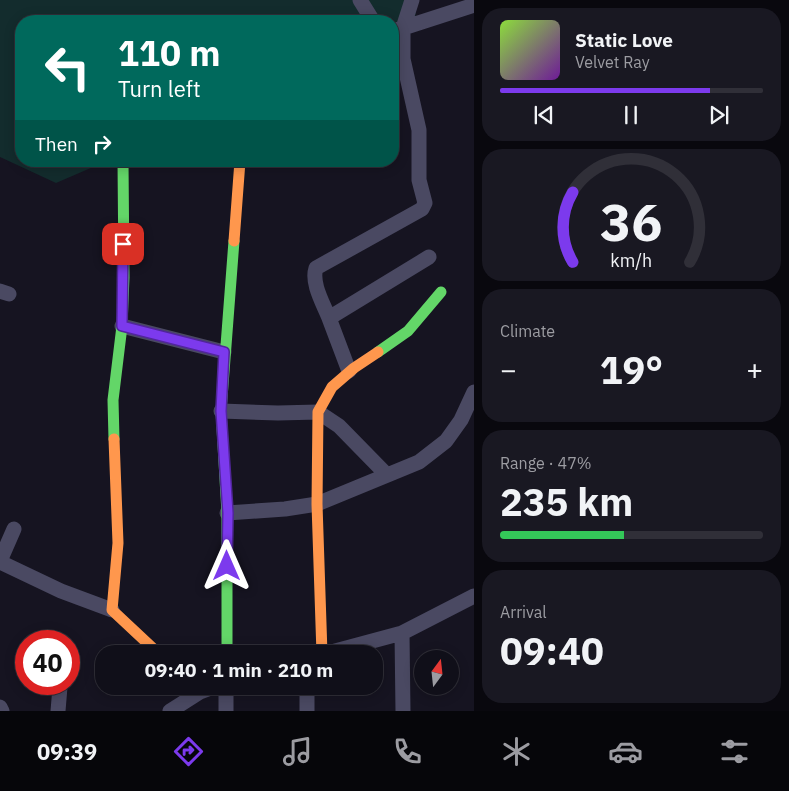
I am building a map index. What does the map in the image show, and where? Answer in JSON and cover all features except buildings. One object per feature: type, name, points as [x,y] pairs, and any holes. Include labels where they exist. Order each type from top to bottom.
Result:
[{"type":"street","points":[[360,0],[369,15]]},
{"type":"street","points":[[372,15],[374,0]]},
{"type":"street","points":[[399,27],[412,0]]},
{"type":"street","points":[[399,29],[474,5]]},
{"type":"street","points":[[350,371],[315,282],[314,275],[316,268],[422,208],[424,203],[419,180],[419,130],[399,35]]},
{"type":"street","points":[[112,610],[118,543],[113,400],[122,326],[124,277],[122,167]]},
{"type":"street","points":[[226,645],[228,513],[221,411],[239,167]]},
{"type":"street","points":[[329,318],[429,257]]},
{"type":"street","points":[[323,645],[318,504],[318,412],[326,392],[350,371],[402,337],[413,327],[441,292]]},
{"type":"street","points":[[122,326],[224,352]]},
{"type":"street","points":[[228,513],[318,504],[386,474],[419,462],[446,441],[461,420],[474,392]]},
{"type":"street","points":[[221,411],[268,413],[318,412],[344,430],[386,474]]},
{"type":"street","points":[[14,529],[0,561],[61,591],[112,610],[149,645]]},
{"type":"street","points":[[357,645],[402,633],[474,596]]},
{"type":"street","points":[[402,633],[403,711]]},
{"type":"street","points":[[58,711],[59,695]]},
{"type":"street","points":[[170,711],[190,695]]},
{"type":"street","points":[[226,695],[226,711]]},
{"type":"street","points":[[306,695],[307,711]]},
{"type":"green space","points":[[0,0],[417,0],[414,30],[399,36],[399,15],[15,15],[15,164],[0,157]]},
{"type":"green space","points":[[22,167],[93,167],[56,183]]},
{"type":"traffic: fast","points":[[114,439],[113,400],[122,326],[124,277],[123,167]]},
{"type":"traffic: fast","points":[[227,645],[227,513],[221,411],[234,241]]},
{"type":"traffic: fast","points":[[378,352],[408,331],[441,292]]},
{"type":"traffic: slow","points":[[234,241],[240,167]]},
{"type":"traffic: slow","points":[[322,645],[317,504],[318,412],[332,387],[354,368],[378,352]]},
{"type":"traffic: slow","points":[[114,439],[118,543],[112,610],[149,645]]},
{"type":"route","points":[[123,244],[122,326],[224,352],[221,411],[228,513],[227,566]]}]
